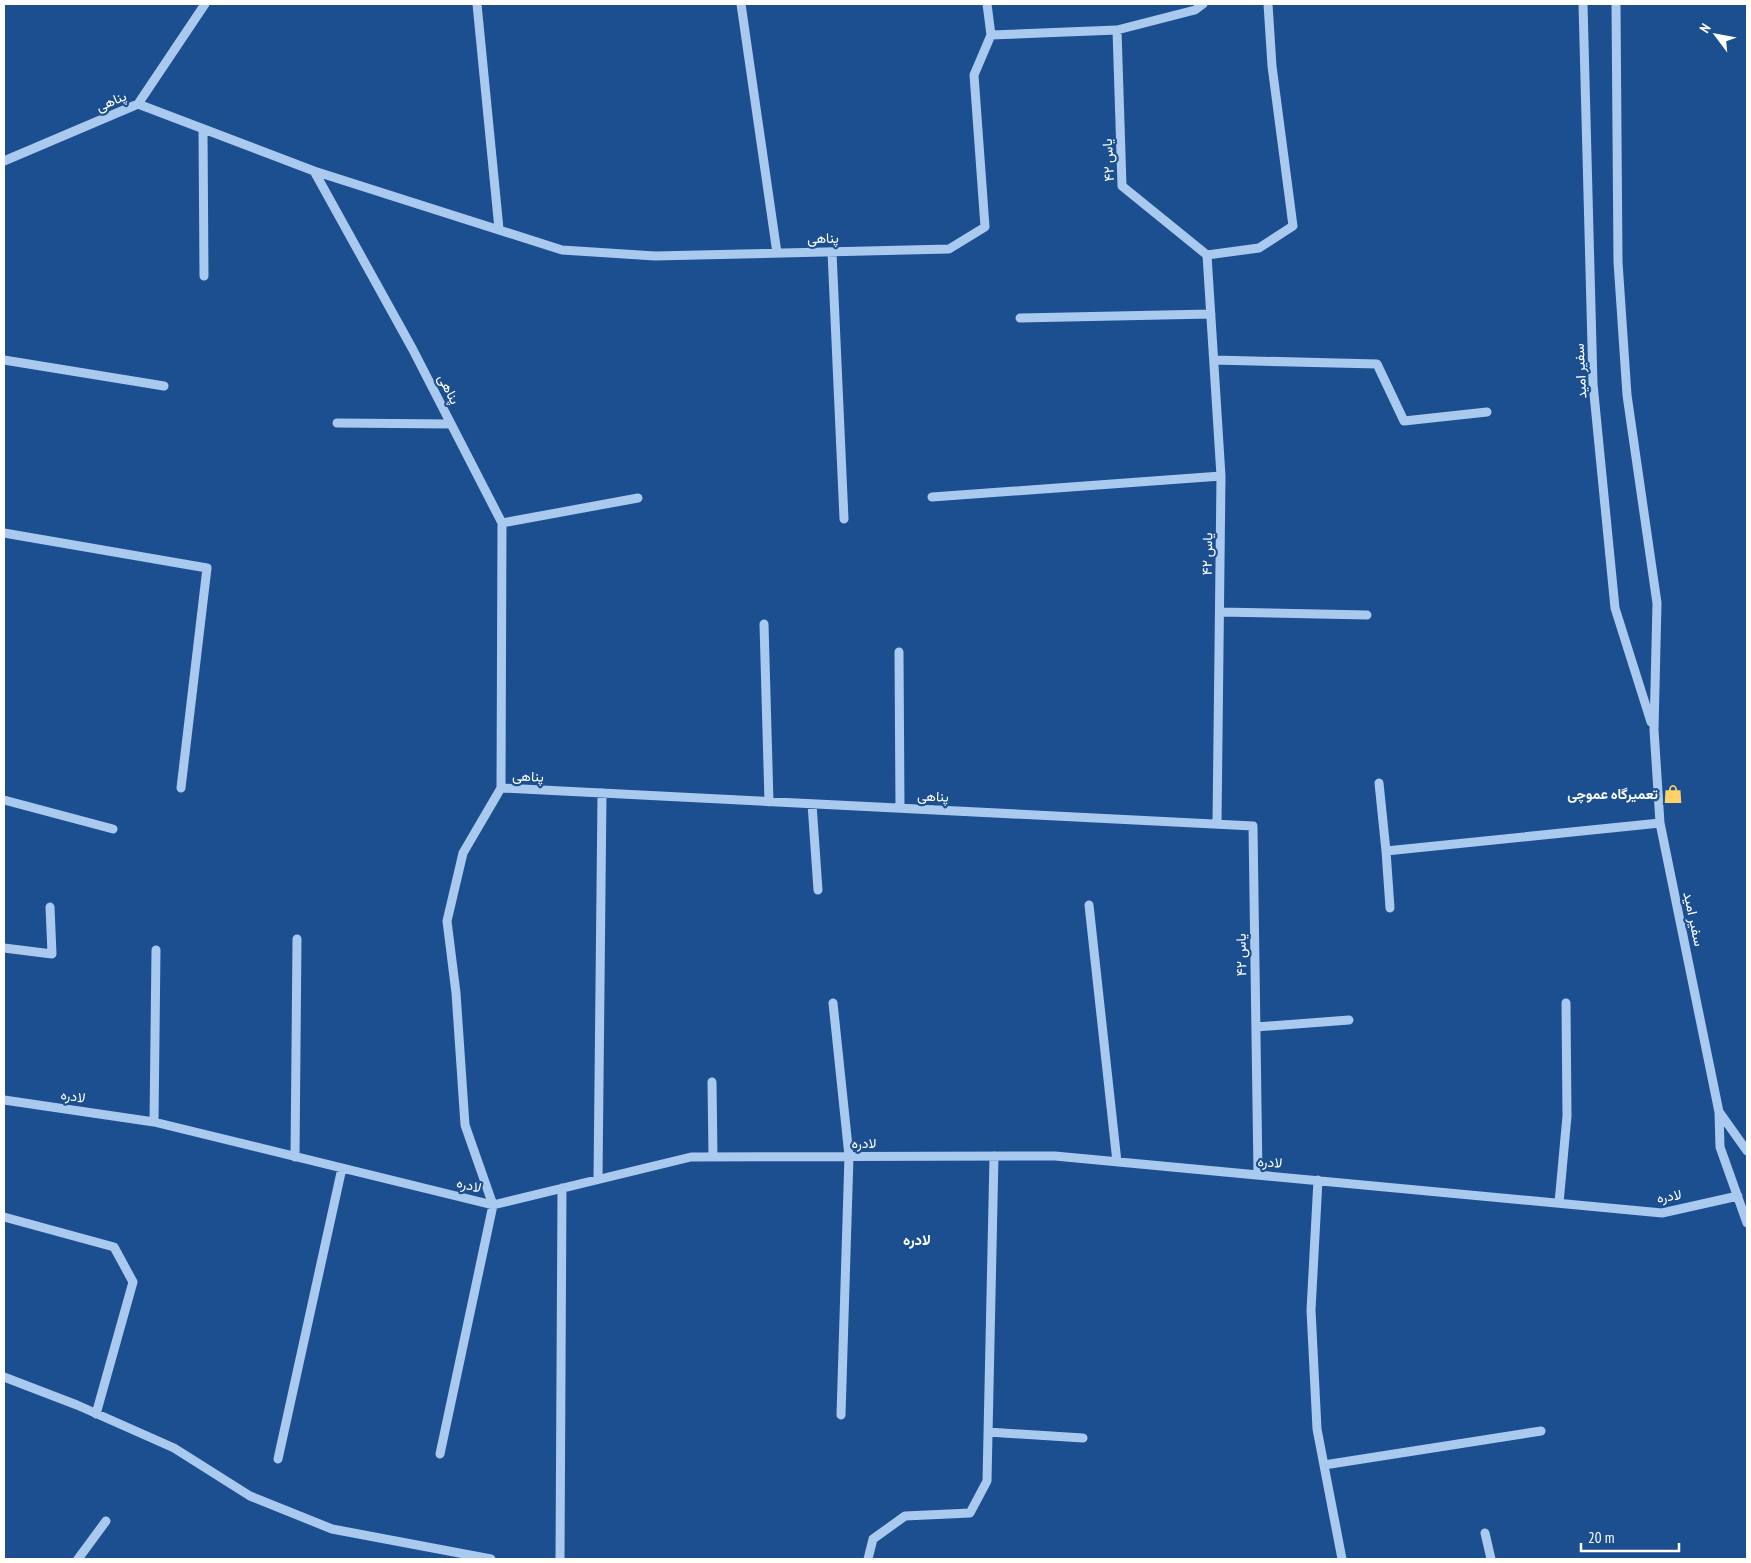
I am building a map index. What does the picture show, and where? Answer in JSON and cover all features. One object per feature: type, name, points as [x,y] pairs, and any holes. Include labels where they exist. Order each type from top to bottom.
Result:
[{"type":"street","points":[[138,104],[204,4]]},
{"type":"street","points":[[477,4],[499,229]]},
{"type":"street","points":[[741,4],[777,253]]},
{"type":"street","points":[[987,4],[991,35],[1117,30],[1195,10],[1203,4]]},
{"type":"street","points":[[1207,255],[1259,248],[1293,226],[1272,66],[1268,4]]},
{"type":"street","name":"سفیر امید","points":[[1583,4],[1594,384],[1615,608],[1654,730]]},
{"type":"street","name":"سفیر امید","points":[[1616,4],[1618,262],[1627,395],[1657,603],[1654,730],[1660,823],[1719,1112]]},
{"type":"street","name":"یاس ۴۲","points":[[1117,30],[1122,186],[1207,255],[1221,476],[1217,824],[1253,826],[1258,1175]]},
{"type":"street","name":"پناهی","points":[[4,161],[138,104],[314,171],[562,250],[655,256],[948,249],[986,227],[974,75],[991,35]]},
{"type":"street","points":[[202,129],[204,276]]},
{"type":"street","name":"پناهی","points":[[314,171],[451,424],[502,523],[501,788],[1217,824]]},
{"type":"street","points":[[832,252],[844,519]]},
{"type":"street","points":[[1020,318],[1211,314]]},
{"type":"street","points":[[4,360],[164,386]]},
{"type":"street","points":[[1214,360],[1377,364],[1404,421],[1487,412]]},
{"type":"street","points":[[336,423],[451,424]]},
{"type":"street","points":[[932,497],[1221,476]]},
{"type":"street","points":[[502,523],[638,498]]},
{"type":"street","points":[[4,533],[206,568],[181,788]]},
{"type":"street","points":[[1220,612],[1367,615]]},
{"type":"street","points":[[764,624],[769,802]]},
{"type":"street","points":[[899,652],[900,808]]},
{"type":"street","points":[[1379,783],[1390,908]]},
{"type":"street","points":[[440,1454],[493,1205],[465,1125],[456,993],[446,921],[463,853],[501,788]]},
{"type":"street","points":[[598,1179],[602,793]]},
{"type":"street","points":[[4,800],[113,829]]},
{"type":"street","points":[[812,804],[818,890]]},
{"type":"street","points":[[1386,851],[1660,823]]},
{"type":"street","points":[[1089,905],[1117,1162]]},
{"type":"street","points":[[4,948],[52,954],[50,907]]},
{"type":"street","points":[[295,1157],[297,939]]},
{"type":"street","points":[[154,1122],[156,950]]},
{"type":"street","points":[[833,1003],[849,1156],[841,1415]]},
{"type":"street","points":[[1559,1203],[1567,1116],[1566,1003]]},
{"type":"street","points":[[1256,1027],[1349,1020]]},
{"type":"street","points":[[712,1082],[713,1157]]},
{"type":"street","name":"لادره","points":[[4,1100],[154,1122],[493,1205],[691,1157],[1055,1156],[1662,1213],[1738,1196]]},
{"type":"street","points":[[1719,1112],[1747,1151]]},
{"type":"street","points":[[1719,1112],[1720,1147],[1747,1222]]},
{"type":"street","points":[[868,1559],[874,1539],[905,1516],[970,1514],[987,1481],[994,1156]]},
{"type":"street","points":[[278,1459],[342,1168]]},
{"type":"street","points":[[1318,1180],[1311,1310],[1316,1429],[1342,1559]]},
{"type":"street","points":[[560,1559],[562,1188]]},
{"type":"street","points":[[4,1217],[114,1247],[133,1282],[96,1414]]},
{"type":"street","points":[[4,1377],[174,1448],[250,1496],[332,1529],[491,1559]]},
{"type":"street","points":[[1324,1464],[1541,1431]]},
{"type":"street","points":[[988,1432],[1083,1438]]},
{"type":"street","points":[[78,1559],[106,1521]]},
{"type":"street","points":[[1485,1533],[1491,1559]]},
{"type":"place","name":"تعمیرگاه عموچی","points":[[1673,794]]},
{"type":"district","name":"لادره","points":[[917,1240]]}]
